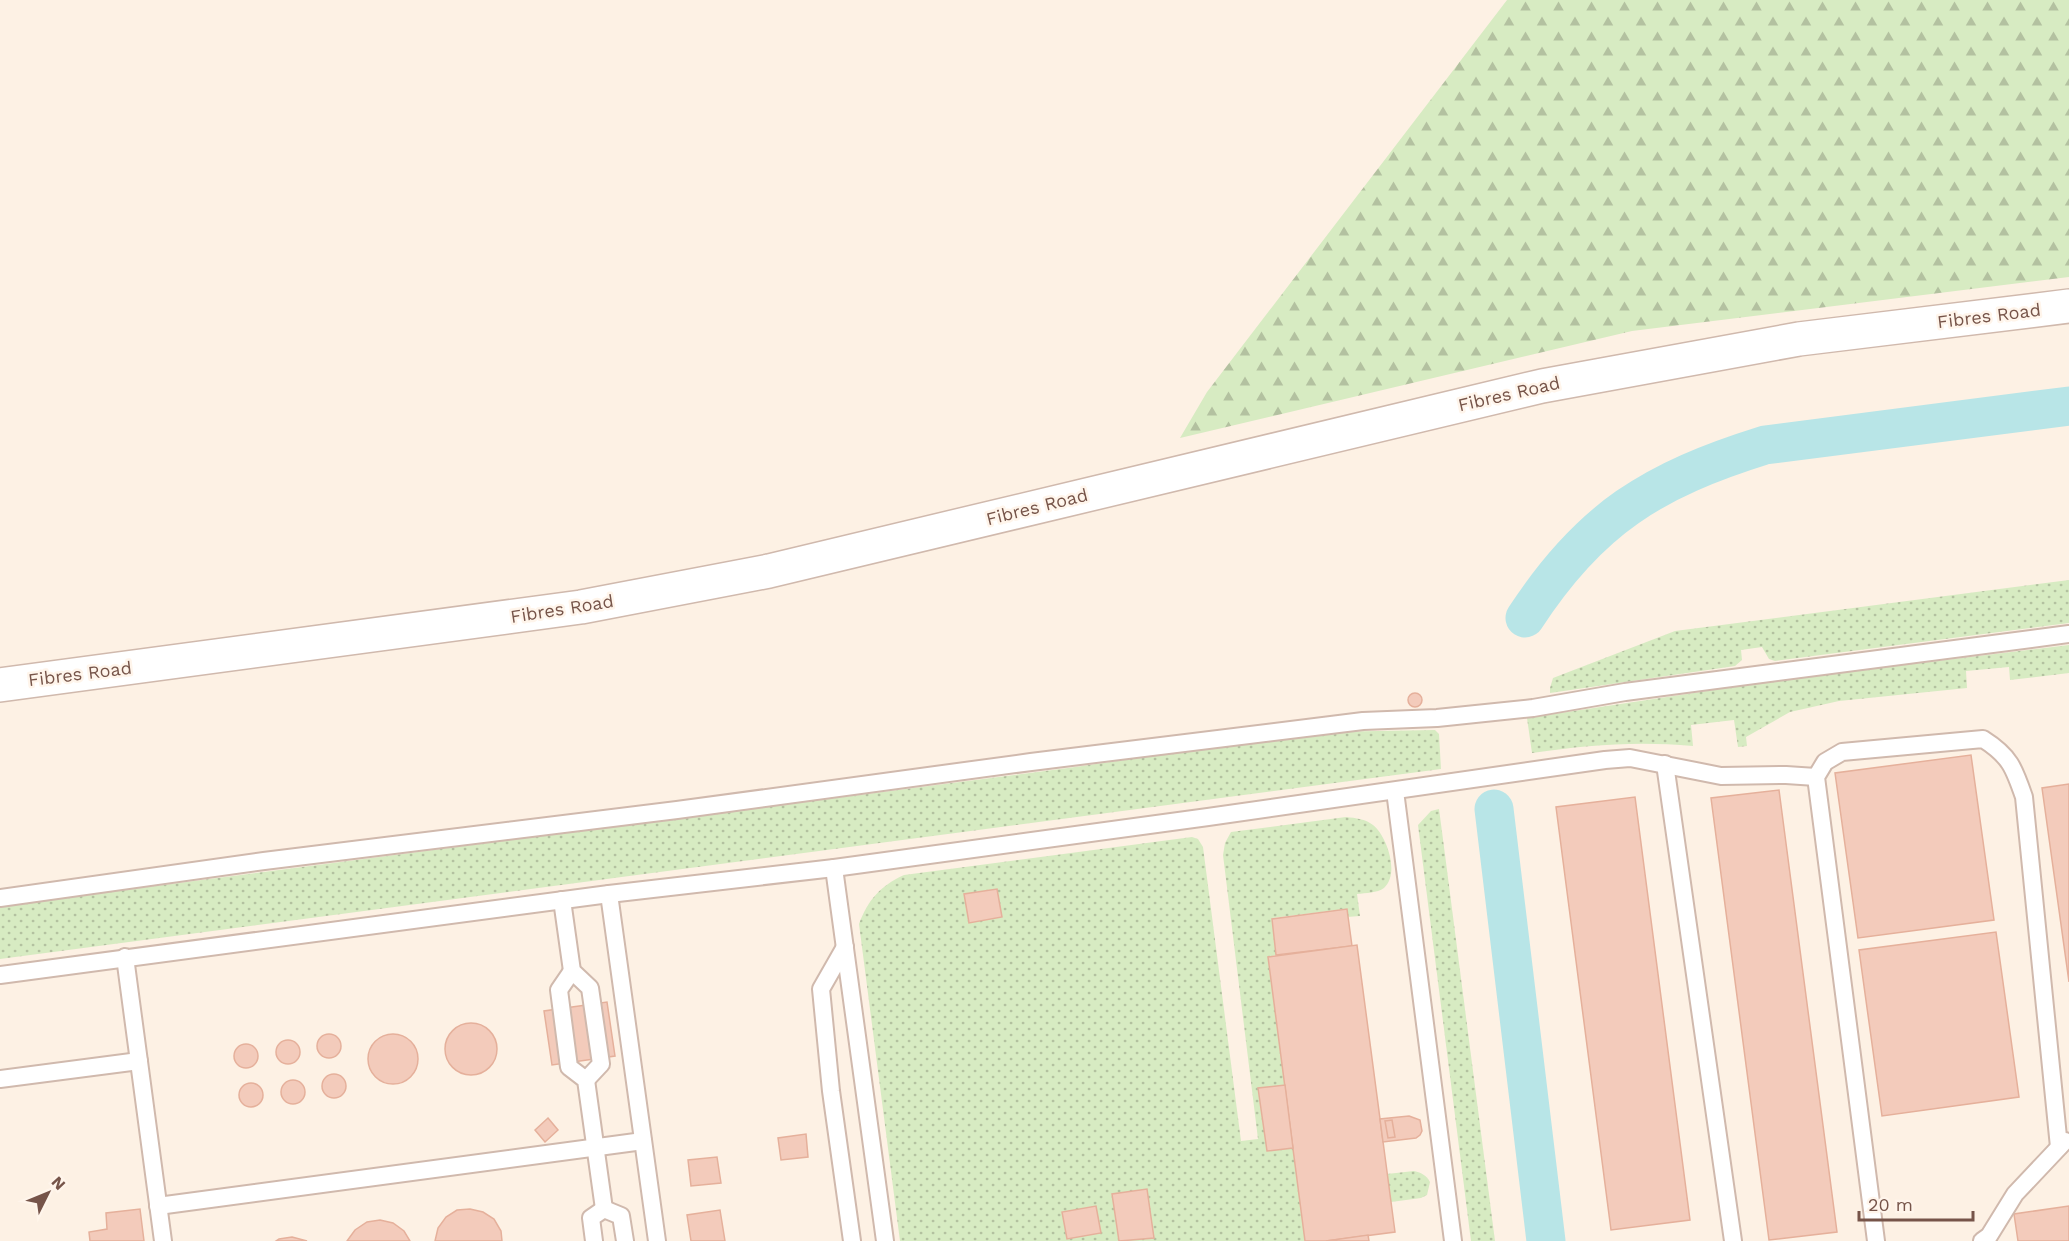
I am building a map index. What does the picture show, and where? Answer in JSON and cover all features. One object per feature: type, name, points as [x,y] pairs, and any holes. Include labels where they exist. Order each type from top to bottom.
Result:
[{"type":"street","name":"Fibres Road","points":[[0,685],[580,607],[769,571],[1542,386],[1799,339],[2069,306]]},
{"type":"lane","points":[[0,898],[264,861],[1328,725],[1437,718],[1533,708],[1625,692],[2069,634]]},
{"type":"lane","points":[[1876,1241],[1816,777],[1825,762],[1842,752],[1983,739],[1999,749],[2014,767],[2024,797],[2064,1142],[2015,1194],[1989,1236],[1982,1241]]},
{"type":"lane","points":[[0,975],[562,900],[834,868],[1630,758],[1721,776],[1816,777]]},
{"type":"lane","points":[[1665,764],[1733,1241]]},
{"type":"lane","points":[[1395,791],[1453,1241]]},
{"type":"lane","points":[[834,868],[885,1241]]},
{"type":"lane","points":[[609,894],[657,1241]]},
{"type":"lane","points":[[562,900],[572,971],[590,988],[601,1064],[586,1080]]},
{"type":"lane","points":[[845,947],[821,989],[831,1091],[852,1241]]},
{"type":"lane","points":[[125,957],[163,1241]]},
{"type":"lane","points":[[572,971],[559,990],[569,1067],[586,1080],[604,1209]]},
{"type":"lane","points":[[0,1079],[139,1061]]},
{"type":"lane","points":[[158,1206],[643,1141]]},
{"type":"lane","points":[[594,1241],[591,1218],[604,1209]]},
{"type":"lane","points":[[604,1209],[621,1216],[625,1241]]},
{"type":"green space","points":[[1507,0],[2069,0],[2069,277],[1632,331],[1180,438],[1207,392]]},
{"type":"green space","points":[[2069,580],[2069,623],[1775,661],[1769,659],[1762,647],[1741,650],[1742,660],[1735,666],[1550,693],[1553,678],[1675,631]]},
{"type":"green space","points":[[2069,645],[2069,673],[2010,680],[2009,667],[1966,671],[1967,688],[1839,701],[1790,712],[1746,737],[1747,746],[1738,747],[1734,720],[1691,725],[1693,746],[1612,745],[1532,753],[1527,718],[1780,680]]},
{"type":"green space","points":[[1435,730],[1439,734],[1441,769],[0,959],[0,906],[1068,768],[1320,732]]},
{"type":"green space","points":[[1439,809],[1495,1241],[1471,1241],[1418,825],[1431,811]]},
{"type":"green space","points":[[1346,817],[1367,821],[1378,830],[1390,855],[1389,882],[1378,891],[1357,894],[1360,916],[1347,917],[1346,909],[1272,918],[1276,955],[1268,957],[1285,1085],[1258,1089],[1267,1151],[1293,1148],[1305,1241],[900,1241],[859,924],[866,908],[882,889],[904,875],[1192,837],[1198,839],[1203,847],[1241,1141],[1258,1139],[1223,855],[1225,843],[1231,832]]},
{"type":"green space","points":[[1414,1171],[1423,1175],[1430,1182],[1427,1195],[1391,1202],[1387,1174]]},
{"type":"building","points":[[1415,693],[1420,695],[1422,700],[1420,705],[1415,707],[1410,705],[1408,700],[1410,695]]},
{"type":"building","points":[[1971,755],[1994,920],[1858,938],[1835,773]]},
{"type":"building","points":[[2069,784],[2069,982],[2042,788]]},
{"type":"building","points":[[1779,790],[1837,1232],[1769,1240],[1711,798]]},
{"type":"building","points":[[1635,797],[1690,1220],[1611,1230],[1556,807]]},
{"type":"building","points":[[997,889],[1002,917],[969,923],[964,894]]},
{"type":"building","points":[[1347,909],[1352,946],[1276,955],[1272,919]]},
{"type":"building","points":[[1996,932],[2019,1097],[1882,1116],[1859,950]]},
{"type":"building","points":[[1357,945],[1395,1232],[1326,1241],[1305,1241],[1268,957]]},
{"type":"building","points":[[607,1002],[615,1056],[552,1065],[544,1011]]},
{"type":"building","points":[[471,1023],[481,1025],[489,1031],[495,1039],[497,1049],[495,1059],[489,1067],[481,1073],[471,1075],[461,1073],[453,1067],[447,1059],[445,1049],[447,1039],[453,1031],[461,1025]]},
{"type":"building","points":[[329,1034],[338,1037],[341,1046],[338,1055],[329,1058],[320,1055],[317,1046],[320,1037]]},
{"type":"building","points":[[388,1034],[398,1034],[411,1041],[418,1054],[418,1064],[411,1077],[398,1084],[388,1084],[379,1080],[372,1073],[368,1064],[368,1054],[372,1045],[379,1038]]},
{"type":"building","points":[[288,1040],[297,1043],[300,1052],[297,1061],[288,1064],[279,1061],[276,1052],[279,1043]]},
{"type":"building","points":[[246,1044],[255,1047],[258,1056],[255,1065],[246,1068],[237,1065],[234,1056],[237,1047]]},
{"type":"building","points":[[334,1074],[343,1077],[346,1086],[343,1095],[334,1098],[325,1095],[322,1086],[325,1077]]},
{"type":"building","points":[[293,1080],[302,1083],[305,1092],[302,1101],[293,1104],[284,1101],[281,1092],[284,1083]]},
{"type":"building","points":[[251,1083],[260,1086],[263,1095],[260,1104],[251,1107],[242,1104],[239,1095],[242,1086]]},
{"type":"building","points":[[1285,1085],[1293,1148],[1267,1151],[1258,1088]]},
{"type":"building","points":[[1409,1116],[1420,1120],[1422,1131],[1420,1135],[1416,1138],[1383,1142],[1380,1119]]},
{"type":"building","points":[[548,1118],[558,1130],[545,1142],[535,1130]]},
{"type":"building","points":[[1392,1120],[1395,1137],[1388,1138],[1385,1121]]},
{"type":"building","points":[[806,1134],[808,1157],[781,1160],[778,1138]]},
{"type":"building","points":[[717,1157],[721,1183],[691,1186],[688,1160]]},
{"type":"building","points":[[1147,1189],[1154,1238],[1119,1241],[1112,1194]]},
{"type":"building","points":[[1096,1206],[1101,1233],[1067,1239],[1062,1212]]},
{"type":"building","points":[[2069,1206],[2069,1241],[2018,1241],[2014,1214]]},
{"type":"building","points":[[140,1209],[144,1241],[90,1241],[89,1232],[107,1229],[106,1213]]},
{"type":"building","points":[[470,1209],[483,1212],[494,1219],[501,1231],[502,1241],[435,1241],[438,1228],[446,1217],[457,1210]]},
{"type":"building","points":[[720,1210],[725,1241],[691,1241],[687,1215]]},
{"type":"building","points":[[380,1220],[393,1223],[404,1231],[410,1241],[347,1241],[355,1230],[367,1222]]},
{"type":"building","points":[[1368,1235],[1369,1241],[1326,1241]]},
{"type":"building","points":[[292,1237],[307,1241],[276,1241],[279,1239]]},
{"type":"waterway","points":[[1525,618],[1549,583],[1574,554],[1627,507],[1657,489],[1725,458],[1765,445],[2069,406]]},
{"type":"waterway","points":[[1494,809],[1546,1241]]}]
